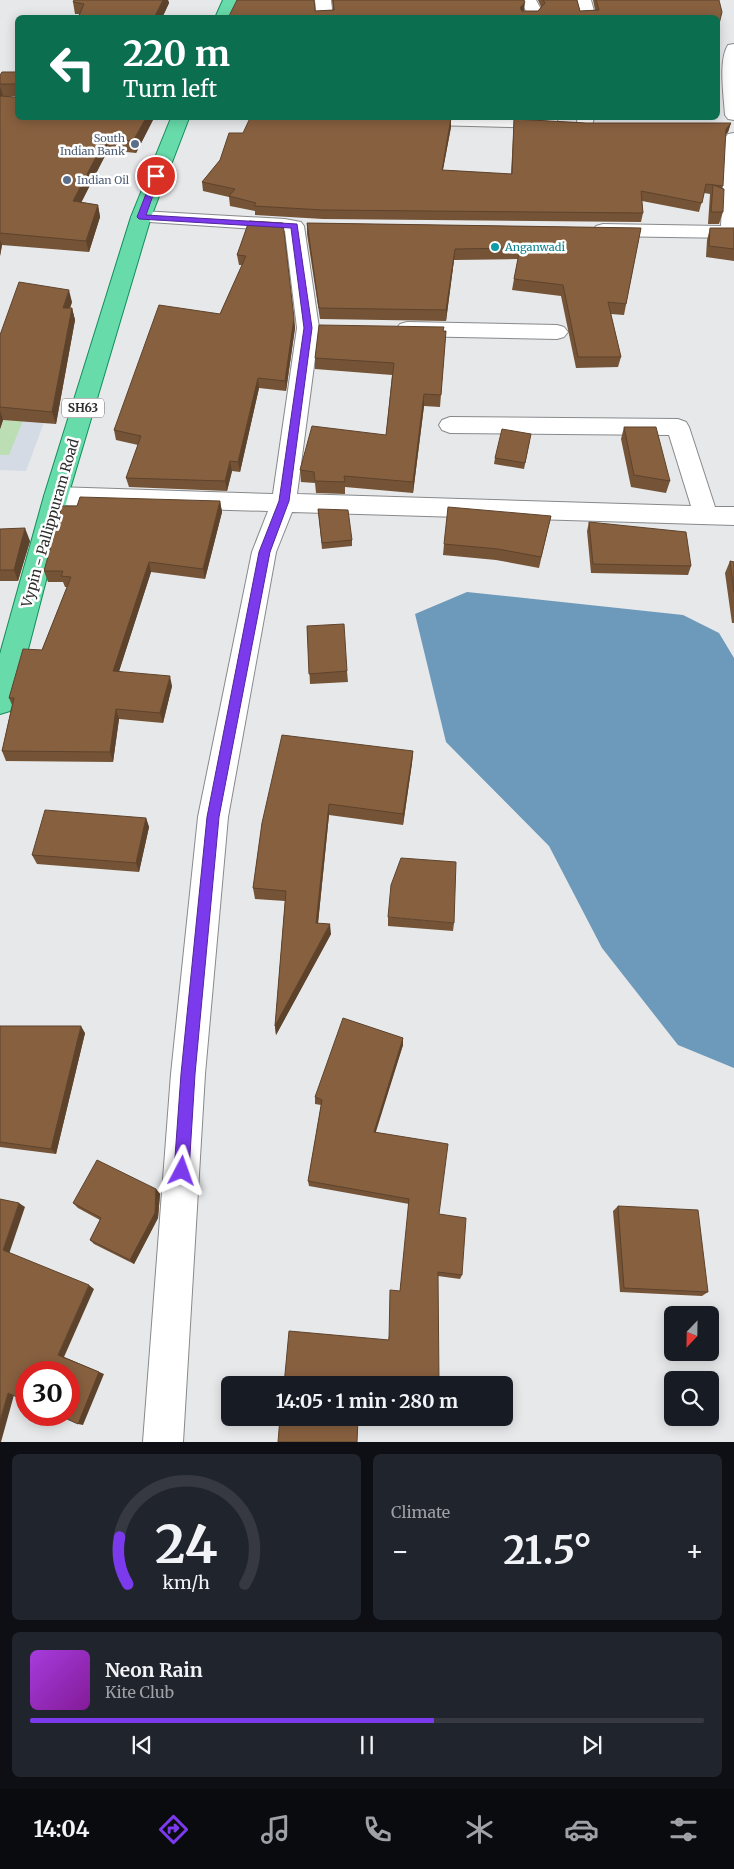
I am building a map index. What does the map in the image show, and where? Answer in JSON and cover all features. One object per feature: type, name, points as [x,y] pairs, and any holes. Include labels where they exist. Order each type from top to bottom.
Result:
[{"type":"main road","points":[[224,15],[230,0]]},
{"type":"main road","name":"Vypin - Pallippuram Road","points":[[0,703],[56,496],[141,217],[179,120]]},
{"type":"street","points":[[323,0],[325,15]]},
{"type":"street","points":[[528,0],[534,11],[531,15]]},
{"type":"street","points":[[583,0],[587,15]]},
{"type":"street","points":[[734,49],[731,69],[734,115]]},
{"type":"street","points":[[458,120],[586,121],[604,125]]},
{"type":"street","points":[[716,124],[734,124]]},
{"type":"street","points":[[586,230],[733,232],[734,138]]},
{"type":"street","points":[[141,217],[304,226],[318,328],[284,501],[264,552],[213,817],[188,1074],[163,1442]]},
{"type":"street","points":[[388,329],[558,332]]},
{"type":"street","points":[[450,425],[678,427],[705,514]]},
{"type":"street","points":[[56,496],[284,501],[734,516]]},
{"type":"shaded area","points":[[0,404],[50,406],[26,471],[0,470]]},
{"type":"green space","points":[[0,420],[23,421],[9,455],[0,455]]},
{"type":"water","points":[[467,592],[683,615],[719,633],[734,658],[734,1068],[678,1045],[602,948],[549,846],[446,742],[415,614]]},
{"type":"building","points":[[74,0],[163,0],[156,15],[79,15],[84,4],[73,2]]},
{"type":"building","points":[[237,0],[314,0],[315,11],[334,10],[333,0],[524,0],[525,2],[520,8],[522,11],[538,11],[545,3],[543,0],[577,0],[580,11],[599,10],[596,0],[719,0],[722,12],[720,20],[720,15],[230,15]]},
{"type":"building","points":[[2,72],[15,72],[15,84],[0,84]]},
{"type":"building","points":[[0,96],[15,97],[15,120],[145,120],[133,141],[106,138],[73,201],[98,205],[86,241],[0,233]]},
{"type":"building","points":[[249,120],[451,120],[442,170],[512,174],[514,120],[586,123],[731,123],[726,129],[723,186],[706,184],[702,203],[641,191],[643,213],[323,210],[254,206],[256,203],[229,196],[235,189],[202,182],[220,160],[229,133],[243,133]]},
{"type":"building","points":[[713,185],[724,189],[723,212],[711,212]]},
{"type":"building","points":[[249,221],[283,223],[294,318],[285,381],[258,378],[238,462],[230,461],[225,481],[126,478],[141,436],[114,430],[159,305],[220,314],[246,256],[237,255]]},
{"type":"building","points":[[307,223],[641,228],[626,304],[608,302],[621,357],[578,357],[563,285],[514,279],[520,248],[455,249],[446,310],[319,308]]},
{"type":"building","points":[[710,228],[734,228],[734,249],[709,246]]},
{"type":"building","points":[[19,282],[69,290],[63,308],[72,308],[52,412],[0,407],[0,335]]},
{"type":"building","points":[[319,325],[444,327],[443,331],[446,331],[441,395],[424,394],[413,482],[344,476],[345,482],[315,481],[314,472],[300,470],[312,426],[386,435],[394,363],[315,358]]},
{"type":"building","points":[[624,427],[656,427],[670,481],[634,475]]},
{"type":"building","points":[[502,429],[531,434],[525,463],[495,458]]},
{"type":"building","points":[[80,497],[220,501],[203,569],[149,562],[113,671],[170,676],[160,713],[116,709],[110,752],[2,751],[14,698],[9,698],[23,649],[42,650],[71,577],[61,576],[63,571],[44,571],[62,506],[77,506]]},
{"type":"building","points":[[448,507],[551,516],[541,557],[498,549],[444,544]]},
{"type":"building","points":[[318,509],[348,510],[352,540],[322,543]]},
{"type":"building","points":[[589,522],[686,532],[691,566],[593,564]]},
{"type":"building","points":[[25,528],[14,570],[0,570],[0,529]]},
{"type":"building","points":[[730,561],[734,562],[734,592]]},
{"type":"building","points":[[344,624],[347,671],[309,674],[307,626]]},
{"type":"building","points":[[282,735],[413,751],[403,814],[329,804],[316,923],[330,924],[275,1026],[286,891],[253,888],[262,823]]},
{"type":"building","points":[[45,810],[146,818],[136,863],[32,855]]},
{"type":"building","points":[[401,858],[456,862],[454,923],[388,917],[391,885]]},
{"type":"building","points":[[343,1018],[403,1038],[374,1132],[448,1144],[439,1214],[466,1218],[462,1275],[438,1272],[439,1376],[285,1376],[289,1331],[389,1340],[390,1290],[400,1291],[409,1199],[308,1181],[322,1100],[315,1097]]},
{"type":"building","points":[[0,1026],[81,1026],[51,1149],[0,1142]]},
{"type":"building","points":[[97,1160],[156,1189],[155,1213],[130,1260],[90,1240],[101,1218],[73,1203]]},
{"type":"building","points":[[0,1199],[19,1203],[3,1250],[89,1285],[58,1355],[72,1361],[15,1361],[15,1396],[8,1393],[0,1421]]},
{"type":"building","points":[[618,1206],[698,1210],[708,1292],[624,1288]]},
{"type":"building","points":[[80,1364],[99,1372],[80,1419]]},
{"type":"building","points":[[279,1426],[358,1426],[357,1442],[278,1442]]},
{"type":"place","name":"South Indian Bank","points":[[135,144]]},
{"type":"place","name":"Indian Oil","points":[[67,180]]},
{"type":"place","name":"Anganwadi","points":[[495,247]]},
{"type":"route","points":[[156,176],[141,217],[294,226],[308,328],[284,501],[264,552],[213,817],[188,1074],[182,1171]]}]
